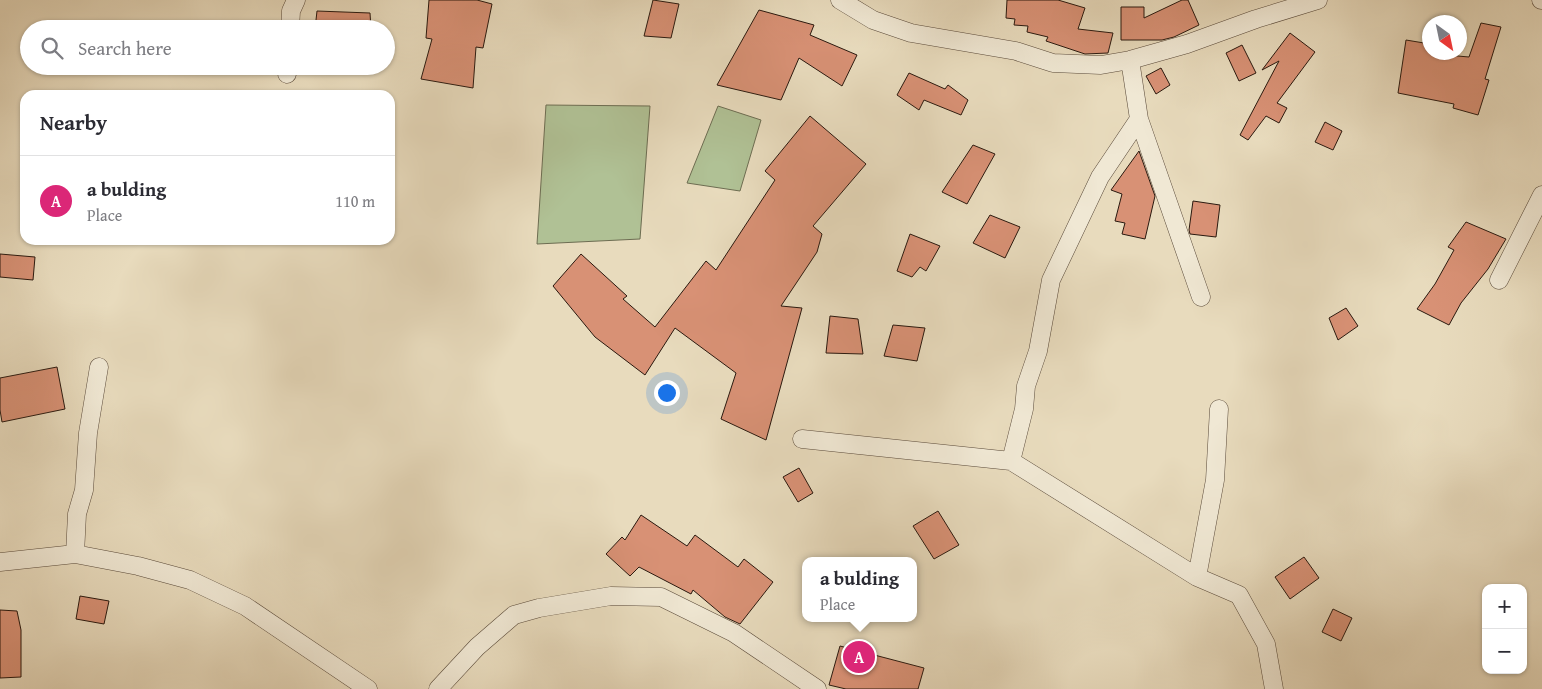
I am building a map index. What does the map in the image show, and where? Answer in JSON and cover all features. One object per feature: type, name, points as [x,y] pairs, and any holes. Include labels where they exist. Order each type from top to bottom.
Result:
[{"type":"street","points":[[290,20],[290,11],[296,0]]},
{"type":"street","points":[[840,0],[873,20],[911,33],[1016,51],[1053,63],[1101,65],[1130,60],[1187,44],[1256,19],[1318,0]]},
{"type":"street","points":[[1130,60],[1138,119],[1201,297]]},
{"type":"street","points":[[1011,460],[1024,409],[1026,386],[1038,351],[1051,280],[1100,177],[1138,119]]},
{"type":"street","points":[[1498,280],[1542,195]]},
{"type":"street","points":[[74,554],[77,514],[84,490],[88,433],[99,367]]},
{"type":"street","points":[[1197,577],[1215,480],[1219,409]]},
{"type":"street","points":[[802,440],[1011,460],[1197,577],[1239,595],[1266,644],[1274,689]]},
{"type":"street","points":[[0,562],[74,554],[138,566],[190,580],[246,606],[368,689]]},
{"type":"street","points":[[438,689],[477,647],[514,615],[539,608],[611,596],[661,596],[734,633],[817,689]]},
{"type":"green space","points":[[546,105],[650,106],[640,239],[537,244]]},
{"type":"green space","points":[[718,106],[761,120],[740,191],[687,183]]},
{"type":"building","points":[[429,0],[477,0],[492,4],[483,48],[476,47],[473,88],[421,79],[432,39],[426,38]]},
{"type":"building","points":[[653,0],[679,4],[671,38],[644,36]]},
{"type":"building","points":[[1007,0],[1058,0],[1085,8],[1078,29],[1113,33],[1108,53],[1085,54],[1046,41],[1048,37],[1027,32],[1028,26],[1014,25],[1015,19],[1006,18]]},
{"type":"building","points":[[1182,0],[1188,0],[1199,25],[1174,37],[1162,40],[1121,40],[1121,7],[1144,7],[1144,18]]},
{"type":"building","points":[[759,10],[814,25],[810,35],[857,55],[842,86],[799,58],[781,100],[717,85]]},
{"type":"building","points":[[317,11],[370,13],[370,20],[316,20]]},
{"type":"building","points":[[1481,23],[1501,27],[1485,79],[1489,80],[1478,115],[1453,108],[1454,104],[1398,93],[1406,40],[1422,43],[1422,60],[1467,60],[1467,57],[1469,57]]},
{"type":"building","points":[[1290,33],[1315,52],[1277,103],[1287,108],[1279,123],[1266,116],[1248,140],[1240,135],[1279,61],[1262,70]]},
{"type":"building","points":[[1242,45],[1256,73],[1239,81],[1226,53]]},
{"type":"building","points":[[1161,68],[1170,85],[1156,94],[1146,76]]},
{"type":"building","points":[[909,73],[945,89],[948,85],[968,100],[961,115],[924,100],[919,110],[897,95]]},
{"type":"building","points":[[810,116],[866,164],[813,226],[822,234],[817,252],[781,306],[802,308],[766,440],[721,419],[736,373],[675,328],[645,375],[595,337],[553,286],[581,254],[627,296],[623,299],[655,327],[706,261],[716,270],[775,180],[765,171]]},
{"type":"building","points":[[1325,122],[1342,131],[1333,150],[1315,142]]},
{"type":"building","points":[[973,145],[995,154],[967,204],[942,192]]},
{"type":"building","points":[[1139,151],[1155,196],[1145,239],[1122,234],[1125,223],[1115,221],[1122,194],[1111,190]]},
{"type":"building","points":[[1193,201],[1220,205],[1216,237],[1190,234]]},
{"type":"building","points":[[990,215],[1020,227],[1005,258],[973,243]]},
{"type":"building","points":[[1466,222],[1506,239],[1488,269],[1461,303],[1449,325],[1417,309],[1435,284],[1454,250],[1448,247]]},
{"type":"building","points":[[910,234],[940,246],[926,271],[920,267],[912,277],[897,271]]},
{"type":"building","points":[[0,254],[35,257],[33,280],[0,277]]},
{"type":"building","points":[[1346,308],[1358,326],[1338,340],[1329,318]]},
{"type":"building","points":[[830,316],[858,319],[863,354],[826,353]]},
{"type":"building","points":[[893,325],[925,328],[917,361],[884,356]]},
{"type":"building","points":[[57,367],[65,409],[2,422],[0,378]]},
{"type":"building","points":[[799,468],[813,493],[798,502],[783,477]]},
{"type":"building","points":[[938,511],[959,545],[934,559],[913,526]]},
{"type":"building","points":[[641,515],[687,546],[695,535],[738,567],[744,559],[773,582],[740,624],[725,617],[693,590],[691,594],[639,567],[630,576],[606,554],[622,537],[625,540]]},
{"type":"building","points":[[1304,557],[1319,578],[1290,599],[1275,577]]},
{"type":"building","points":[[80,596],[109,601],[104,624],[76,619]]},
{"type":"building","points":[[1333,609],[1352,618],[1341,641],[1322,632]]},
{"type":"building","points":[[0,610],[17,611],[21,630],[21,677],[0,678]]},
{"type":"building","points":[[840,646],[924,668],[918,689],[846,689],[829,685]]},
{"type":"place","name":"a bulding","points":[[859,657]]}]
